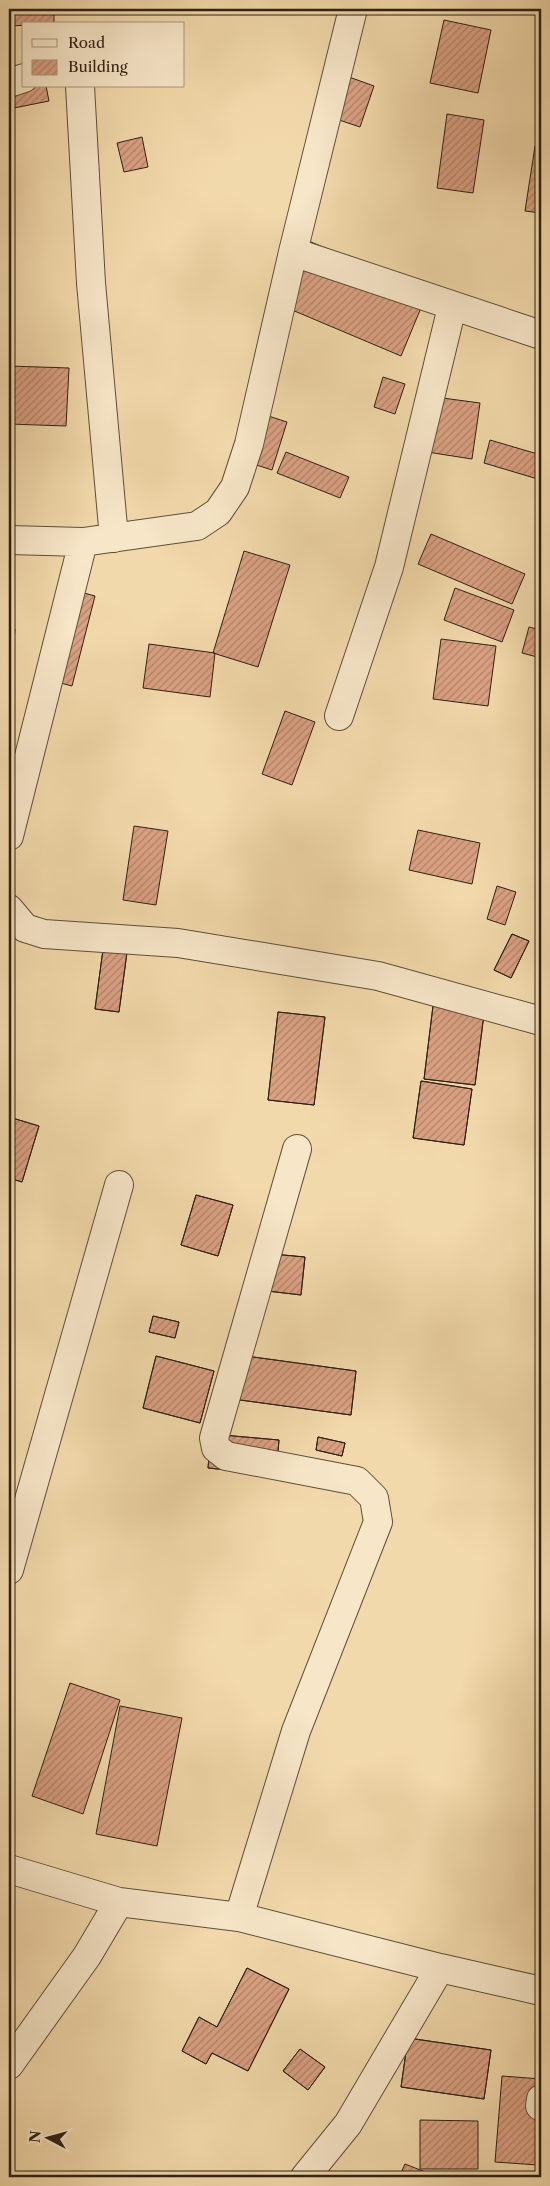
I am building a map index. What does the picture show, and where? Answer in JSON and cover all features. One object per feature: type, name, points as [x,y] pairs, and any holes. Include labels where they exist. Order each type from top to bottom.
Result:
[{"type":"street","points":[[9,540],[83,542],[114,538],[196,526],[218,512],[234,487],[249,444],[293,252],[353,9]]},
{"type":"street","points":[[9,83],[22,79]]},
{"type":"street","points":[[80,88],[91,283],[114,538]]},
{"type":"street","points":[[293,252],[452,307],[541,335]]},
{"type":"street","points":[[339,716],[389,567],[452,307]]},
{"type":"street","points":[[9,836],[83,542]]},
{"type":"street","points":[[9,909],[25,928],[44,934],[178,943],[378,976],[541,1021]]},
{"type":"street","points":[[239,1917],[296,1731],[378,1522],[374,1498],[357,1481],[226,1456],[216,1448],[214,1438],[297,1149]]},
{"type":"street","points":[[9,1570],[119,1185]]},
{"type":"street","points":[[9,1869],[119,1902],[239,1917],[440,1968],[541,1991]]},
{"type":"street","points":[[9,2065],[87,1956],[119,1902]]},
{"type":"street","points":[[305,2177],[348,2124],[440,1968]]},
{"type":"building","points":[[9,9],[54,9],[54,22],[22,22],[22,25],[9,26]]},
{"type":"building","points":[[444,20],[491,30],[478,93],[430,83]]},
{"type":"building","points":[[335,72],[374,86],[360,127],[321,114]]},
{"type":"building","points":[[9,78],[22,85],[22,88],[46,88],[49,101],[9,109]]},
{"type":"building","points":[[447,114],[484,120],[473,193],[437,188]]},
{"type":"building","points":[[142,137],[148,167],[124,172],[117,143]]},
{"type":"building","points":[[535,146],[541,147],[541,213],[525,211]]},
{"type":"building","points":[[311,242],[428,291],[401,356],[285,307]]},
{"type":"building","points":[[9,366],[69,368],[66,426],[9,424]]},
{"type":"building","points":[[383,377],[405,384],[395,414],[374,407]]},
{"type":"building","points":[[435,397],[480,403],[472,459],[427,452]]},
{"type":"building","points":[[259,413],[287,422],[272,470],[244,461]]},
{"type":"building","points":[[490,440],[541,455],[541,480],[484,463]]},
{"type":"building","points":[[286,452],[349,477],[340,498],[277,473]]},
{"type":"building","points":[[431,534],[525,574],[512,604],[418,564]]},
{"type":"building","points":[[244,551],[290,565],[258,667],[213,653]]},
{"type":"building","points":[[455,588],[514,610],[502,642],[444,620]]},
{"type":"building","points":[[73,590],[95,596],[72,686],[49,680]]},
{"type":"building","points":[[529,627],[541,630],[541,658],[522,653]]},
{"type":"building","points":[[9,628],[15,629],[12,662],[9,662]]},
{"type":"building","points":[[441,639],[496,646],[488,706],[433,699]]},
{"type":"building","points":[[149,644],[215,653],[210,697],[143,688]]},
{"type":"building","points":[[285,711],[315,722],[292,785],[262,774]]},
{"type":"building","points":[[134,826],[168,831],[156,905],[123,900]]},
{"type":"building","points":[[418,830],[480,843],[472,884],[409,870]]},
{"type":"building","points":[[497,886],[516,892],[505,925],[487,919]]},
{"type":"building","points":[[512,934],[529,941],[511,978],[494,970]]},
{"type":"building","points":[[512,934],[529,941],[511,978],[494,970]]},
{"type":"building","points":[[104,942],[128,945],[119,1012],[95,1009]]},
{"type":"building","points":[[104,942],[128,945],[119,1012],[95,1009]]},
{"type":"building","points":[[433,1006],[484,1014],[475,1085],[424,1079]]},
{"type":"building","points":[[433,1006],[484,1014],[475,1085],[424,1079]]},
{"type":"building","points":[[278,1012],[325,1017],[314,1105],[268,1100]]},
{"type":"building","points":[[278,1012],[325,1017],[314,1105],[268,1100]]},
{"type":"building","points":[[421,1081],[472,1089],[464,1145],[413,1138]]},
{"type":"building","points":[[421,1081],[472,1089],[464,1145],[413,1138]]},
{"type":"building","points":[[9,1117],[39,1126],[22,1182],[9,1178]]},
{"type":"building","points":[[9,1117],[39,1126],[22,1182],[9,1178]]},
{"type":"building","points":[[196,1195],[233,1205],[218,1256],[181,1245]]},
{"type":"building","points":[[196,1195],[233,1205],[218,1256],[181,1245]]},
{"type":"building","points":[[262,1253],[305,1257],[301,1295],[259,1290]]},
{"type":"building","points":[[262,1253],[305,1257],[301,1295],[259,1290]]},
{"type":"building","points":[[153,1316],[179,1322],[175,1338],[149,1332]]},
{"type":"building","points":[[153,1316],[179,1322],[175,1338],[149,1332]]},
{"type":"building","points":[[231,1354],[356,1371],[351,1415],[225,1398]]},
{"type":"building","points":[[231,1354],[356,1371],[351,1415],[225,1398]]},
{"type":"building","points":[[156,1356],[214,1371],[200,1423],[143,1408]]},
{"type":"building","points":[[156,1356],[214,1371],[200,1423],[143,1408]]},
{"type":"building","points":[[211,1434],[279,1440],[276,1475],[208,1468]]},
{"type":"building","points":[[211,1434],[279,1440],[276,1475],[208,1468]]},
{"type":"building","points":[[318,1437],[345,1443],[342,1456],[316,1450]]},
{"type":"building","points":[[318,1437],[345,1443],[342,1456],[316,1450]]},
{"type":"building","points":[[70,1683],[120,1700],[83,1814],[32,1796]]},
{"type":"building","points":[[120,1706],[182,1718],[157,1846],[96,1834]]},
{"type":"building","points":[[247,1968],[289,1989],[248,2071],[212,2053],[206,2064],[182,2051],[199,2017],[217,2027]]},
{"type":"building","points":[[247,1968],[289,1989],[248,2071],[212,2053],[206,2064],[182,2051],[199,2017],[217,2027]]},
{"type":"building","points":[[408,2038],[491,2050],[484,2099],[401,2087]]},
{"type":"building","points":[[408,2038],[491,2050],[484,2099],[401,2087]]},
{"type":"building","points":[[300,2049],[325,2067],[308,2090],[283,2071]]},
{"type":"building","points":[[300,2049],[325,2067],[308,2090],[283,2071]]},
{"type":"building","points":[[502,2076],[541,2079],[538,2165],[495,2162]]},
{"type":"building","points":[[420,2120],[478,2121],[478,2169],[420,2169]]},
{"type":"building","points":[[405,2164],[438,2177],[399,2177]]}]
